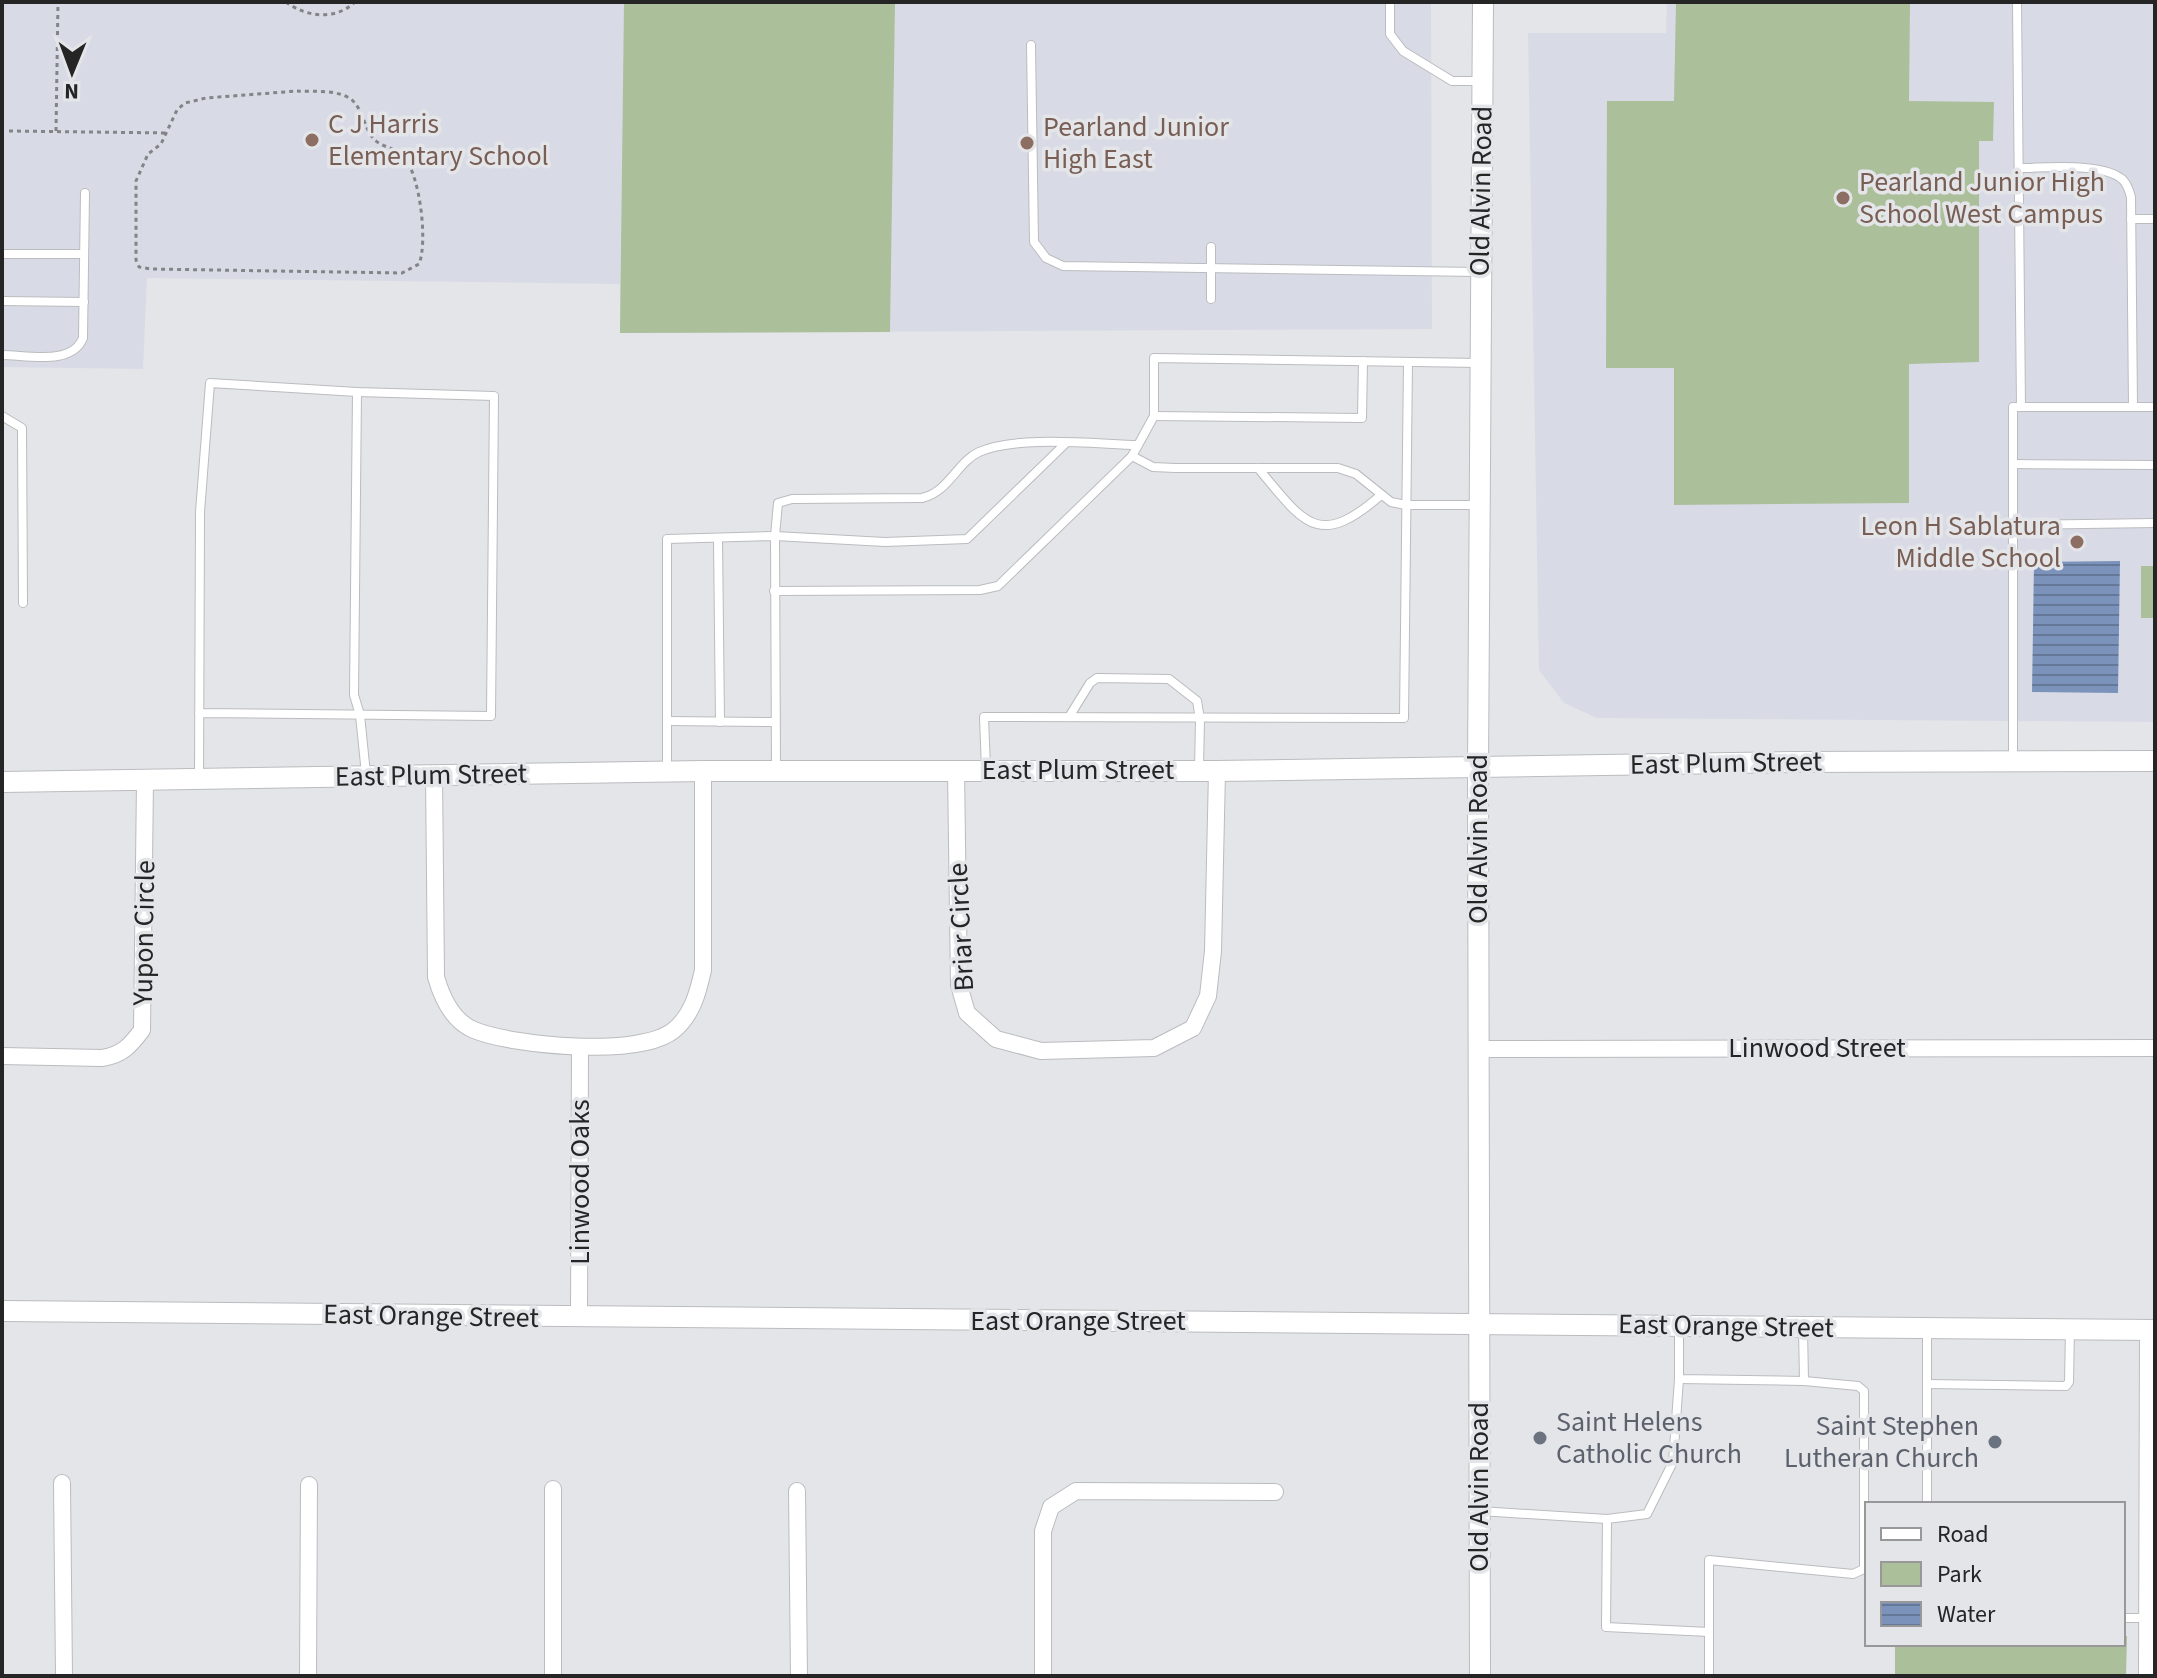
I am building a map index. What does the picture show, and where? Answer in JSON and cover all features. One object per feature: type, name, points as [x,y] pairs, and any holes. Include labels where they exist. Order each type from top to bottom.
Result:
[{"type":"street","name":"Old Alvin Road","points":[[1480,1676],[1478,767],[1483,2]]},
{"type":"street","name":"East Plum Street","points":[[2,782],[667,771],[1208,770],[2155,761]]},
{"type":"street","name":"Briar Circle","points":[[956,770],[959,985],[967,1013],[996,1039],[1041,1051],[1154,1048],[1193,1028],[1208,996],[1213,951],[1208,770]]},
{"type":"street","points":[[434,774],[436,977],[442,997],[454,1015],[473,1030],[526,1041],[580,1047],[630,1046],[656,1039],[673,1031],[691,1010],[703,970],[703,771]]},
{"type":"street","name":"Yupon Circle","points":[[2,1056],[102,1058],[118,1055],[131,1045],[142,1030],[145,781]]},
{"type":"street","name":"Linwood Oaks","points":[[579,1318],[580,1047]]},
{"type":"street","name":"Linwood Street","points":[[1479,1049],[2155,1048]]},
{"type":"street","name":"East Orange Street","points":[[2,1311],[2151,1330]]},
{"type":"street","points":[[2147,1676],[2151,1330]]},
{"type":"street","points":[[62,1483],[64,1676]]},
{"type":"street","points":[[308,1676],[309,1485]]},
{"type":"street","points":[[553,1489],[553,1676]]},
{"type":"street","points":[[797,1491],[799,1676]]},
{"type":"street","points":[[1043,1676],[1043,1531],[1051,1507],[1076,1491],[1275,1492]]},
{"type":"lane","points":[[1390,2],[1390,34],[1403,51],[1452,81],[1483,81]]},
{"type":"lane","points":[[2017,2],[2021,407]]},
{"type":"lane","points":[[1031,45],[1034,242],[1046,258],[1063,266],[1480,272]]},
{"type":"lane","points":[[2019,168],[2100,170],[2115,174],[2126,183],[2131,197],[2133,407]]},
{"type":"lane","points":[[2,355],[70,354],[80,347],[83,338],[85,193]]},
{"type":"lane","points":[[2131,219],[2155,219]]},
{"type":"lane","points":[[1211,247],[1211,299]]},
{"type":"lane","points":[[2,254],[84,254]]},
{"type":"lane","points":[[2,301],[84,302]]},
{"type":"lane","points":[[774,591],[980,590],[998,586],[1132,456],[1154,416],[1154,358],[1480,363]]},
{"type":"lane","points":[[1154,416],[1362,418],[1363,361]]},
{"type":"lane","points":[[986,769],[984,717],[1404,718],[1408,362]]},
{"type":"lane","points":[[199,713],[491,716],[494,396],[210,383],[200,512],[199,713],[199,779]]},
{"type":"lane","points":[[357,392],[354,695],[360,715],[366,775]]},
{"type":"lane","points":[[2013,761],[2013,407],[2155,407]]},
{"type":"lane","points":[[2,416],[22,428],[23,603]]},
{"type":"lane","points":[[776,771],[774,591],[778,503],[792,499],[922,498],[934,495],[977,453],[1021,443],[1138,445]]},
{"type":"lane","points":[[667,771],[667,539],[775,536],[885,542],[967,539],[1065,444]]},
{"type":"lane","points":[[1132,456],[1153,467],[1338,468],[1356,474],[1391,502],[1406,505],[1479,505]]},
{"type":"lane","points":[[2013,464],[2155,465]]},
{"type":"lane","points":[[1258,468],[1295,512],[1314,523],[1343,523],[1381,495]]},
{"type":"lane","points":[[2013,525],[2155,523]]},
{"type":"lane","points":[[718,539],[720,722]]},
{"type":"lane","points":[[1069,717],[1090,683],[1097,678],[1169,679],[1197,701],[1208,770]]},
{"type":"lane","points":[[667,721],[775,722]]},
{"type":"lane","points":[[1479,1511],[1607,1519],[1647,1514],[1673,1462],[1679,1326]]},
{"type":"lane","points":[[1803,1327],[1804,1381]]},
{"type":"lane","points":[[1927,1328],[1927,1502]]},
{"type":"lane","points":[[1927,1384],[2066,1386],[2069,1382],[2070,1330]]},
{"type":"lane","points":[[1679,1379],[1804,1381],[1858,1386],[1864,1391],[1864,1569],[1853,1574],[1718,1558],[1709,1560],[1709,1676]]},
{"type":"lane","points":[[1607,1519],[1606,1627],[1709,1632]]},
{"type":"lane","points":[[2125,1618],[2147,1618]]},
{"type":"path","points":[[56,131],[58,2]]},
{"type":"path","points":[[286,2],[312,15],[337,12],[355,2]]},
{"type":"path","points":[[297,91],[341,95],[352,101],[376,142],[400,152],[408,162],[424,237],[419,264],[402,273],[139,267],[136,260],[136,181],[148,154],[161,144],[168,133],[177,110],[185,103],[206,98],[297,91]]},
{"type":"path","points":[[9,131],[168,133]]},
{"type":"shaded area","points":[[2,2],[1431,2],[1432,329],[620,333],[620,284],[147,278],[143,369],[2,367]]},
{"type":"shaded area","name":"Pearland Junior High School West Campus","points":[[1667,2],[2155,2],[2155,722],[1597,718],[1564,703],[1539,670],[1528,33],[1666,33]]},
{"type":"green space","points":[[624,2],[895,2],[890,332],[620,333]]},
{"type":"green space","points":[[1676,2],[1910,2],[1909,101],[1994,102],[1993,141],[1979,141],[1979,362],[1909,364],[1909,503],[1674,505],[1674,368],[1606,368],[1607,101],[1674,101]]},
{"type":"green space","points":[[2141,566],[2155,566],[2155,618],[2141,618]]},
{"type":"green space","points":[[2127,1636],[2126,1676],[1895,1676],[1895,1646],[2125,1646]]},
{"type":"water","points":[[2120,561],[2118,693],[2032,692],[2034,562]]},
{"type":"place","name":"C J Harris Elementary School","points":[[312,140]]},
{"type":"place","name":"Pearland Junior High East","points":[[1027,143]]},
{"type":"place","name":"Pearland Junior High School West Campus","points":[[1843,198]]},
{"type":"place","name":"Leon H Sablatura Middle School","points":[[2077,542]]},
{"type":"place","name":"Saint Helens Catholic Church","points":[[1540,1438]]},
{"type":"place","name":"Saint Stephen Lutheran Church","points":[[1995,1442]]}]
